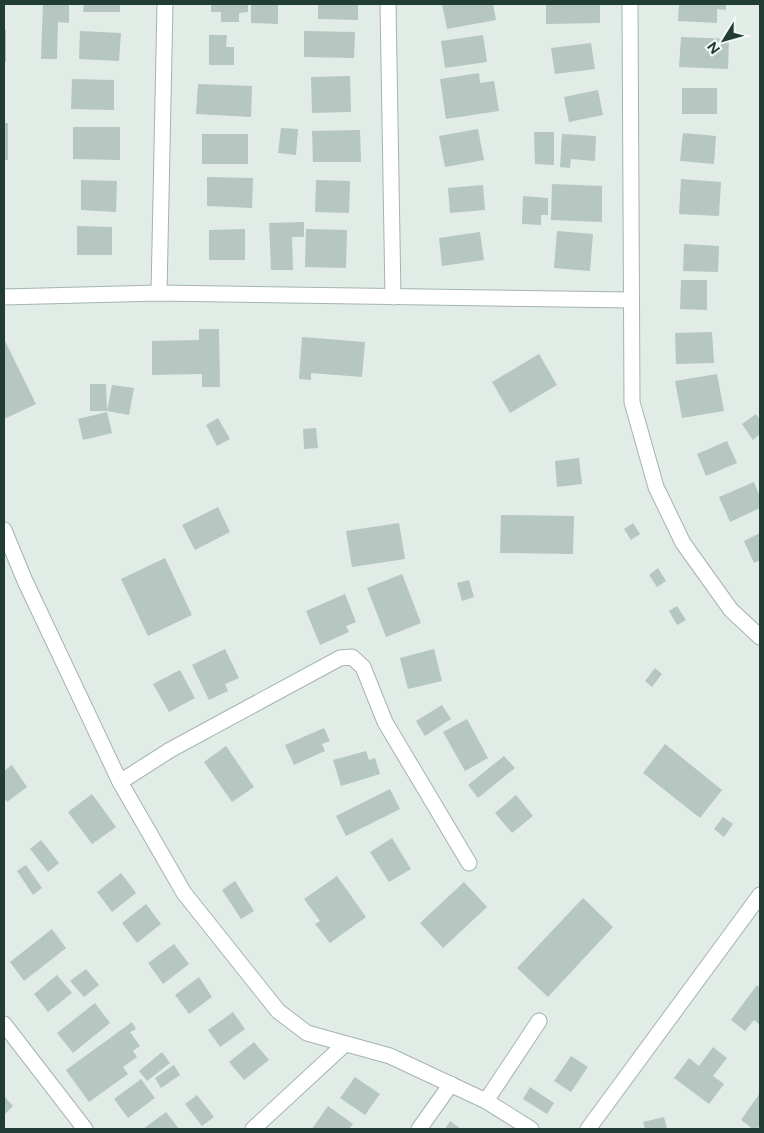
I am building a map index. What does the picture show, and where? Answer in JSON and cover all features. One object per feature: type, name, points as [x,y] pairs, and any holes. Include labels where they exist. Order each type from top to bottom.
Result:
[{"type":"street","points":[[159,293],[165,4]]},
{"type":"street","points":[[388,4],[393,297]]},
{"type":"street","points":[[630,4],[632,402],[656,487],[683,543],[731,610],[760,638]]},
{"type":"street","points":[[4,297],[159,293],[631,300]]},
{"type":"street","points":[[4,530],[25,581],[120,782],[184,893],[278,1011],[308,1033],[390,1056],[486,1101],[531,1129]]},
{"type":"street","points":[[120,782],[170,750],[340,658],[352,657],[363,667],[385,722],[469,863]]},
{"type":"street","points":[[588,1129],[760,895]]},
{"type":"street","points":[[486,1101],[539,1021]]},
{"type":"street","points":[[4,1024],[85,1129]]},
{"type":"street","points":[[253,1129],[345,1044]]},
{"type":"street","points":[[419,1129],[451,1084]]},
{"type":"building","points":[[43,4],[69,4],[69,23],[58,22],[57,59],[41,59]]},
{"type":"building","points":[[84,4],[120,4],[120,12],[83,12]]},
{"type":"building","points":[[211,4],[248,4],[248,12],[239,13],[239,22],[221,22],[221,12],[211,12]]},
{"type":"building","points":[[251,4],[278,4],[278,24],[251,23]]},
{"type":"building","points":[[318,4],[358,4],[358,20],[318,19]]},
{"type":"building","points":[[442,4],[493,4],[496,20],[447,29]]},
{"type":"building","points":[[546,4],[600,4],[600,23],[546,24]]},
{"type":"building","points":[[679,4],[726,4],[726,10],[717,9],[717,23],[678,21]]},
{"type":"building","points":[[4,30],[6,30],[6,62],[4,62]]},
{"type":"building","points":[[80,31],[121,33],[119,61],[79,59]]},
{"type":"building","points":[[304,31],[355,32],[354,58],[304,57]]},
{"type":"building","points":[[209,35],[227,35],[226,47],[234,47],[234,65],[209,65]]},
{"type":"building","points":[[483,35],[487,62],[445,68],[441,41]]},
{"type":"building","points":[[681,37],[729,39],[728,69],[679,67]]},
{"type":"building","points":[[591,43],[595,69],[555,74],[551,48]]},
{"type":"building","points":[[479,73],[480,83],[494,81],[499,111],[446,119],[440,79]]},
{"type":"building","points":[[350,76],[351,112],[312,113],[311,77]]},
{"type":"building","points":[[72,79],[114,80],[114,110],[71,109]]},
{"type":"building","points":[[198,84],[252,86],[251,117],[196,114]]},
{"type":"building","points":[[682,88],[717,88],[717,114],[682,114]]},
{"type":"building","points":[[598,90],[603,115],[569,122],[564,97]]},
{"type":"building","points":[[4,123],[8,123],[8,160],[4,160]]},
{"type":"building","points":[[73,127],[120,127],[120,160],[73,159]]},
{"type":"building","points":[[281,128],[298,129],[296,155],[278,153]]},
{"type":"building","points":[[478,129],[484,160],[445,167],[439,136]]},
{"type":"building","points":[[360,130],[361,162],[313,162],[312,131]]},
{"type":"building","points":[[534,132],[554,132],[554,165],[535,164]]},
{"type":"building","points":[[683,133],[716,136],[714,164],[680,161]]},
{"type":"building","points":[[202,134],[248,134],[248,164],[202,164]]},
{"type":"building","points":[[562,134],[596,136],[595,161],[571,159],[570,168],[560,167]]},
{"type":"building","points":[[207,177],[253,178],[252,208],[207,206]]},
{"type":"building","points":[[681,179],[721,182],[719,216],[679,214]]},
{"type":"building","points":[[81,180],[117,181],[116,212],[81,210]]},
{"type":"building","points":[[316,180],[350,181],[349,213],[315,212]]},
{"type":"building","points":[[552,184],[602,186],[602,222],[551,220]]},
{"type":"building","points":[[483,185],[485,210],[450,213],[448,188]]},
{"type":"building","points":[[523,196],[548,198],[548,215],[541,215],[541,225],[522,224]]},
{"type":"building","points":[[304,222],[304,237],[292,237],[293,270],[271,270],[269,223]]},
{"type":"building","points":[[77,226],[112,227],[112,255],[77,255]]},
{"type":"building","points":[[245,229],[245,260],[209,260],[209,230]]},
{"type":"building","points":[[306,229],[347,230],[346,268],[305,267]]},
{"type":"building","points":[[557,231],[593,234],[590,271],[554,268]]},
{"type":"building","points":[[480,232],[484,260],[442,266],[439,238]]},
{"type":"building","points":[[684,244],[719,246],[718,272],[683,271]]},
{"type":"building","points":[[681,280],[707,280],[707,310],[680,309]]},
{"type":"building","points":[[199,329],[219,329],[220,387],[202,387],[202,374],[152,375],[152,341],[199,340]]},
{"type":"building","points":[[712,332],[714,363],[676,364],[675,333]]},
{"type":"building","points":[[302,337],[365,342],[362,377],[311,373],[311,380],[299,379]]},
{"type":"building","points":[[4,339],[36,404],[4,419]]},
{"type":"building","points":[[539,354],[557,385],[510,413],[492,382]]},
{"type":"building","points":[[717,374],[724,411],[682,418],[675,381]]},
{"type":"building","points":[[90,384],[106,384],[107,411],[90,411]]},
{"type":"building","points":[[112,385],[134,388],[129,415],[107,411]]},
{"type":"building","points":[[107,412],[112,433],[83,440],[78,419]]},
{"type":"building","points":[[756,414],[760,420],[760,434],[753,440],[742,424]]},
{"type":"building","points":[[218,418],[230,439],[217,446],[206,425]]},
{"type":"building","points":[[316,428],[318,448],[304,449],[303,429]]},
{"type":"building","points":[[727,441],[737,463],[706,476],[697,454]]},
{"type":"building","points":[[579,458],[582,484],[557,487],[555,461]]},
{"type":"building","points":[[754,482],[760,497],[760,508],[730,522],[719,497]]},
{"type":"building","points":[[218,507],[230,532],[195,550],[182,525]]},
{"type":"building","points":[[501,515],[574,516],[573,554],[500,553]]},
{"type":"building","points":[[399,523],[405,559],[352,567],[346,531]]},
{"type":"building","points":[[633,523],[640,534],[631,540],[624,529]]},
{"type":"building","points":[[760,533],[760,560],[754,563],[744,541]]},
{"type":"building","points":[[165,558],[192,615],[148,636],[121,579]]},
{"type":"building","points":[[658,568],[666,581],[657,587],[649,575]]},
{"type":"building","points":[[402,574],[421,623],[386,637],[367,588]]},
{"type":"building","points":[[469,580],[474,597],[462,601],[457,583]]},
{"type":"building","points":[[345,594],[356,622],[346,626],[349,632],[320,645],[306,611]]},
{"type":"building","points":[[677,606],[686,620],[677,625],[669,611]]},
{"type":"building","points":[[225,649],[239,678],[225,684],[228,691],[209,700],[192,665]]},
{"type":"building","points":[[434,649],[442,681],[408,689],[400,658]]},
{"type":"building","points":[[655,668],[662,674],[652,687],[645,681]]},
{"type":"building","points":[[180,670],[195,698],[169,712],[153,684]]},
{"type":"building","points":[[442,705],[451,719],[425,736],[416,721]]},
{"type":"building","points":[[467,719],[488,758],[465,771],[443,732]]},
{"type":"building","points":[[324,728],[330,741],[322,744],[325,751],[294,765],[285,745]]},
{"type":"building","points":[[665,744],[722,790],[700,818],[643,773]]},
{"type":"building","points":[[226,746],[254,787],[232,802],[204,762]]},
{"type":"building","points":[[366,751],[369,760],[375,758],[380,774],[341,786],[333,760]]},
{"type":"building","points":[[504,756],[515,768],[478,798],[468,785]]},
{"type":"building","points":[[12,765],[27,787],[7,802],[4,798],[4,771]]},
{"type":"building","points":[[390,789],[400,809],[346,836],[336,816]]},
{"type":"building","points":[[92,794],[116,827],[92,844],[68,812]]},
{"type":"building","points":[[516,795],[533,816],[512,833],[495,813]]},
{"type":"building","points":[[723,817],[733,824],[724,837],[714,829]]},
{"type":"building","points":[[392,838],[411,869],[389,882],[370,852]]},
{"type":"building","points":[[41,840],[59,863],[48,872],[30,849]]},
{"type":"building","points":[[26,865],[42,888],[33,895],[17,871]]},
{"type":"building","points":[[121,873],[136,893],[112,912],[97,892]]},
{"type":"building","points":[[337,876],[366,917],[330,943],[315,924],[320,921],[304,899]]},
{"type":"building","points":[[235,881],[254,911],[241,919],[222,890]]},
{"type":"building","points":[[464,882],[487,907],[443,948],[420,923]]},
{"type":"building","points":[[583,898],[613,927],[548,997],[517,968]]},
{"type":"building","points":[[146,904],[161,924],[137,943],[122,923]]},
{"type":"building","points":[[52,929],[66,948],[24,981],[10,962]]},
{"type":"building","points":[[174,944],[189,964],[163,984],[148,963]]},
{"type":"building","points":[[86,969],[99,985],[84,997],[70,981]]},
{"type":"building","points":[[57,975],[72,993],[48,1012],[34,994]]},
{"type":"building","points":[[199,977],[212,997],[189,1014],[175,995]]},
{"type":"building","points":[[757,985],[760,988],[760,1025],[754,1020],[745,1031],[731,1020]]},
{"type":"building","points":[[95,1003],[110,1023],[73,1053],[57,1033]]},
{"type":"building","points":[[233,1012],[245,1029],[220,1047],[208,1030]]},
{"type":"building","points":[[132,1022],[136,1029],[130,1032],[140,1046],[133,1051],[137,1057],[123,1067],[128,1074],[89,1102],[66,1070]]},
{"type":"building","points":[[254,1042],[269,1060],[244,1080],[229,1062]]},
{"type":"building","points":[[713,1047],[727,1058],[713,1076],[724,1084],[709,1104],[674,1078],[689,1058],[699,1066]]},
{"type":"building","points":[[162,1052],[170,1063],[147,1081],[139,1071]]},
{"type":"building","points":[[571,1056],[588,1067],[571,1092],[554,1081]]},
{"type":"building","points":[[174,1065],[180,1075],[161,1088],[155,1078]]},
{"type":"building","points":[[355,1077],[380,1094],[365,1115],[340,1098]]},
{"type":"building","points":[[141,1079],[155,1098],[128,1118],[114,1099]]},
{"type":"building","points":[[530,1087],[554,1103],[547,1114],[523,1099]]},
{"type":"building","points":[[760,1093],[760,1124],[757,1129],[753,1129],[741,1120]]},
{"type":"building","points":[[197,1095],[214,1117],[202,1126],[185,1104]]},
{"type":"building","points":[[4,1096],[13,1106],[4,1115]]},
{"type":"building","points":[[328,1106],[353,1124],[349,1129],[312,1129]]},
{"type":"building","points":[[166,1112],[179,1129],[143,1129]]},
{"type":"building","points":[[664,1117],[667,1129],[645,1129],[643,1122]]},
{"type":"building","points":[[450,1121],[461,1129],[445,1129]]}]
